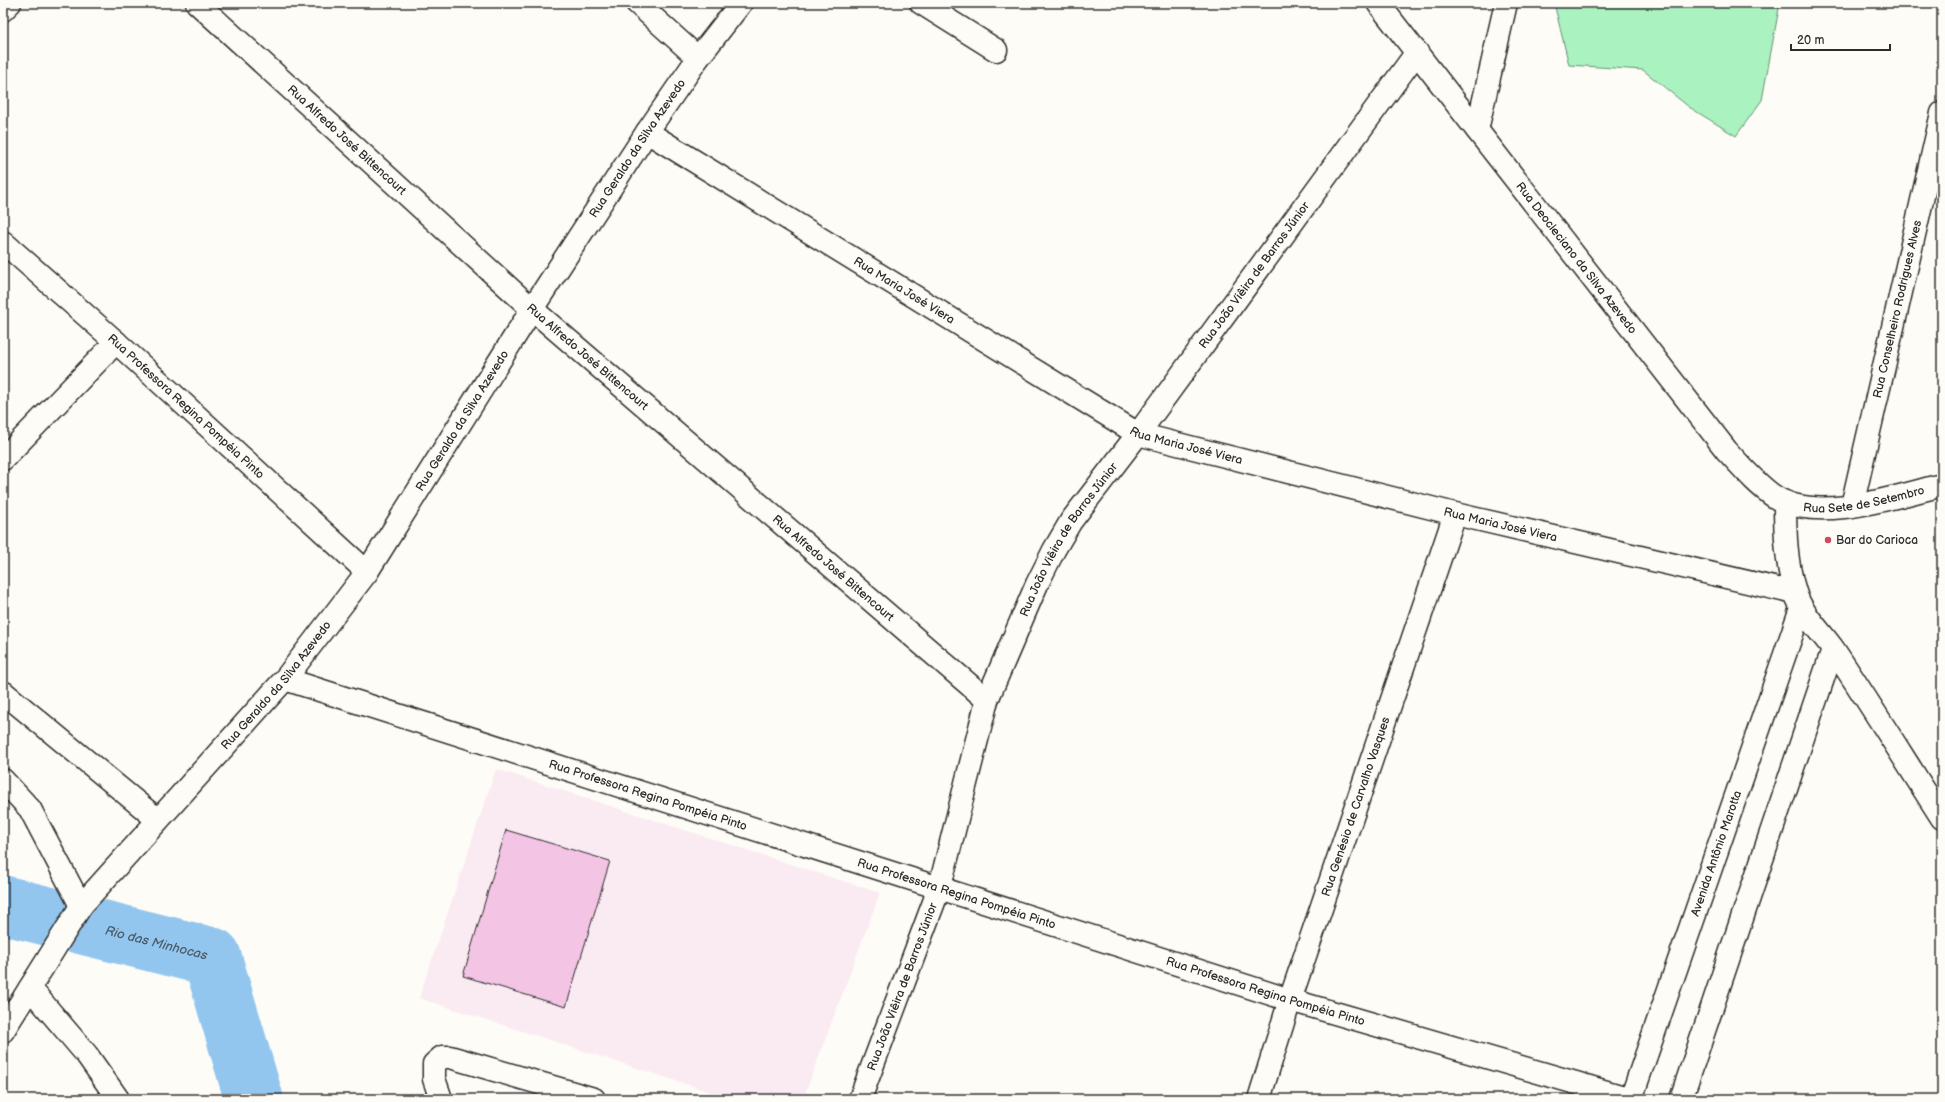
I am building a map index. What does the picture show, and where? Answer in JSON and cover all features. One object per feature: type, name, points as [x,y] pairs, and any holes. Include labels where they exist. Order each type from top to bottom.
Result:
[{"type":"street","points":[[3,10],[10,3]]},
{"type":"street","name":"Rua Alfredo José Bittencourt","points":[[197,3],[532,309],[987,700]]},
{"type":"street","points":[[637,3],[698,58]]},
{"type":"street","name":"Rua Geraldo da Silva Azevedo","points":[[3,1031],[79,910],[285,679],[367,572],[532,309],[648,132],[698,58],[741,3]]},
{"type":"street","points":[[921,3],[996,50]]},
{"type":"street","name":"Rua Deocleciano da Silva Azevedo","points":[[1378,3],[1727,451],[1752,478],[1775,497],[1785,502]]},
{"type":"street","points":[[1477,130],[1506,3]]},
{"type":"street","name":"Rua João Viêira de Barros Júnior","points":[[860,1099],[940,886],[987,700],[1037,584],[1054,550],[1071,521],[1138,434],[1417,52]]},
{"type":"street","name":"Rua Conselheiro Rodrigues Alves","points":[[1852,506],[1942,112]]},
{"type":"street","name":"Rua Maria José Viera","points":[[648,132],[1138,434],[1798,600]]},
{"type":"street","name":"Rua Professora Regina Pompéia Pinto","points":[[3,242],[116,342],[367,572]]},
{"type":"street","points":[[3,459],[116,342]]},
{"type":"street","name":"Rua Sete de Setembro","points":[[1785,502],[1834,509],[1942,485]]},
{"type":"street","points":[[1785,502],[1786,545],[1798,600],[1833,649],[1942,818]]},
{"type":"street","name":"Rua Genésio de Carvalho Vasques","points":[[1259,1099],[1290,1000],[1454,514]]},
{"type":"street","name":"Avenida Antônio Marotta","points":[[1631,1099],[1798,600]]},
{"type":"street","points":[[1681,1099],[1833,649]]},
{"type":"street","name":"Rua Professora Regina Pompéia Pinto","points":[[285,679],[940,886],[1290,1000],[1631,1099]]},
{"type":"street","points":[[3,692],[158,820]]},
{"type":"street","points":[[3,780],[30,808],[79,910]]},
{"type":"street","points":[[30,988],[87,1055],[118,1099]]},
{"type":"street","points":[[441,1099],[434,1079],[434,1064],[442,1057],[461,1059],[594,1099]]},
{"type":"shaded area","points":[[496,769],[880,893],[803,1099],[732,1099],[419,998]]},
{"type":"green space","points":[[1554,3],[1780,3],[1762,100],[1736,136],[1689,107],[1643,70],[1569,65]]},
{"type":"building","points":[[506,830],[610,861],[566,1007],[463,976]]},
{"type":"waterway","name":"Rio das Minhocas","points":[[3,905],[212,957],[254,1099]]},
{"type":"place","name":"Bar do Carioca","points":[[1828,540]]}]
